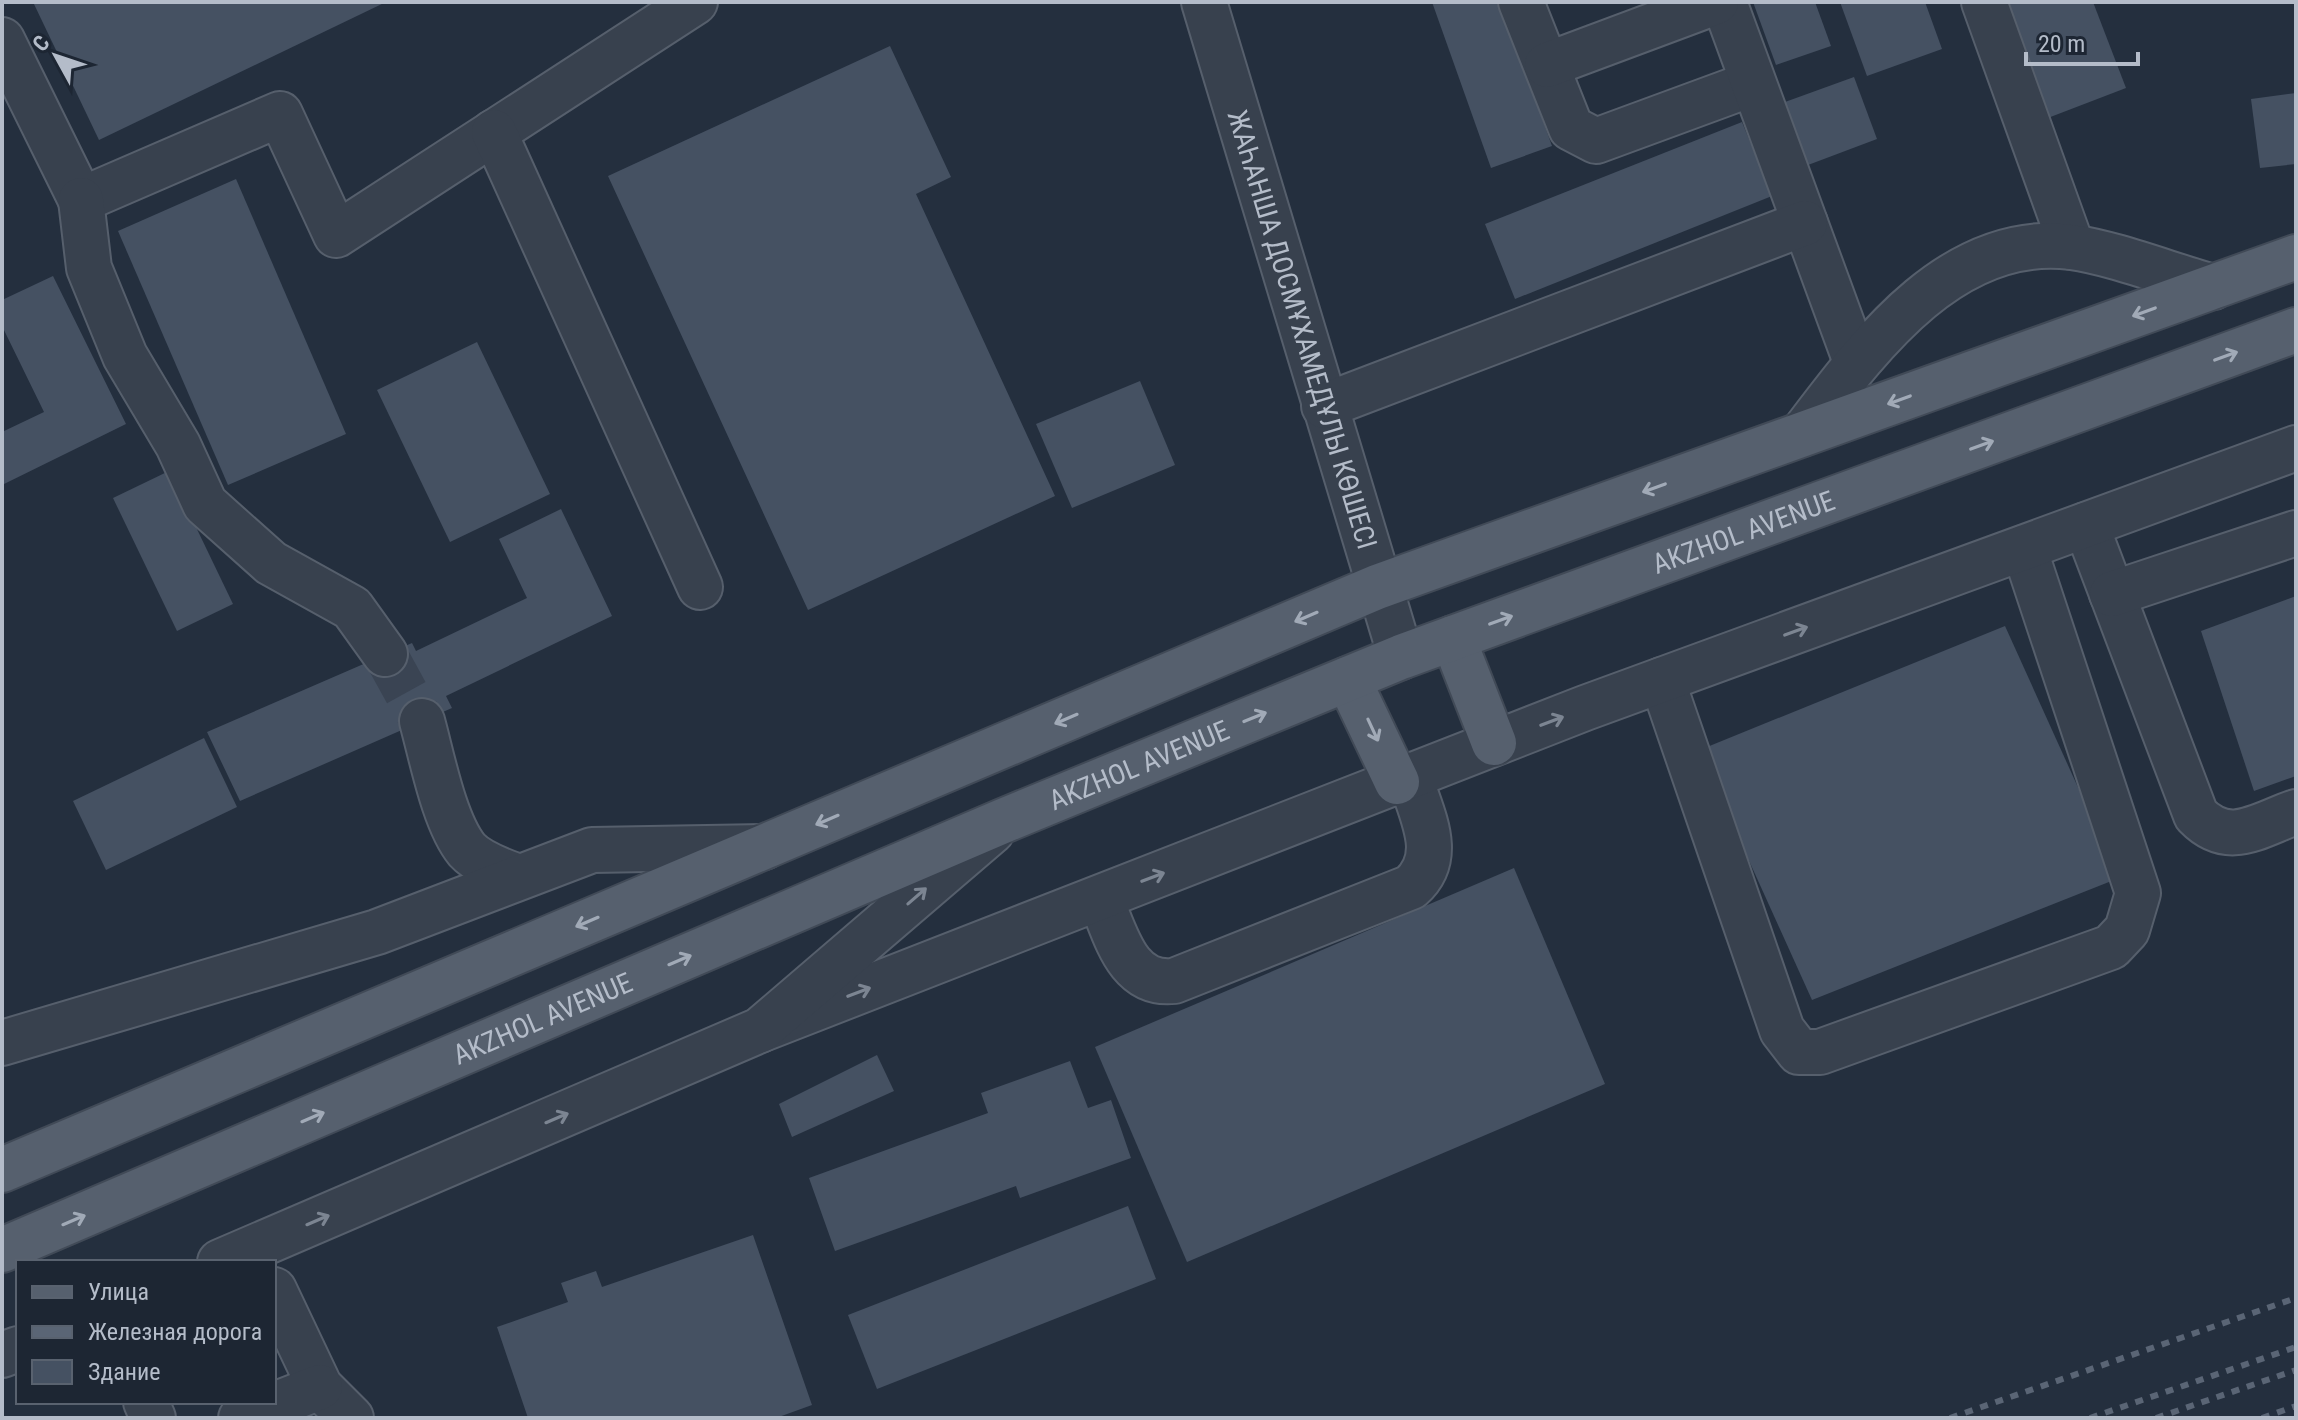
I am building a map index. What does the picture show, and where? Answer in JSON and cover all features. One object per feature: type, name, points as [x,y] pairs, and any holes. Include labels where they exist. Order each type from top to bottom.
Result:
[{"type":"main road","points":[[2,1170],[1377,587],[2296,257]]},
{"type":"main road","name":"AKZHOL AVENUE","points":[[2,1250],[1003,821],[1401,657],[2296,330]]},
{"type":"main road","points":[[1453,638],[1494,743]]},
{"type":"main road","points":[[1348,679],[1403,779]]},
{"type":"street","points":[[81,200],[280,114],[336,235],[695,2]]},
{"type":"street","name":"ЖАҺАНША ДОСМҰХАМЕДҰЛЫ КӨШЕСІ","points":[[1204,2],[1377,587],[1401,657]]},
{"type":"street","points":[[1521,2],[1571,128],[1596,141],[1751,84]]},
{"type":"street","points":[[1547,65],[1716,2]]},
{"type":"street","points":[[1724,2],[1751,84],[1856,362]]},
{"type":"street","points":[[1984,2],[2072,247]]},
{"type":"street","points":[[2,40],[81,200],[89,268],[125,356],[178,445],[205,504],[271,563],[352,608],[385,654]]},
{"type":"street","points":[[494,132],[700,587]]},
{"type":"street","points":[[1324,406],[1805,223]]},
{"type":"street","points":[[1802,434],[1856,362],[1904,311],[1971,266],[2026,247],[2072,247],[2213,287]]},
{"type":"street","points":[[245,1257],[760,1030],[1494,743],[2296,448]]},
{"type":"street","points":[[2086,525],[2196,815],[2217,833],[2233,835],[2296,812]]},
{"type":"street","points":[[2112,594],[2296,533]]},
{"type":"street","points":[[1662,680],[1782,1030],[1799,1052],[1820,1052],[2111,947],[2127,930],[2138,893],[2024,548]]},
{"type":"street","points":[[422,721],[444,803],[467,850],[493,868],[516,876]]},
{"type":"street","points":[[1100,898],[1133,969],[1158,983],[1174,981],[1398,894],[1418,881],[1430,865],[1432,851],[1403,779]]},
{"type":"street","points":[[760,1030],[1003,821]]},
{"type":"street","points":[[2,1043],[377,932],[516,876],[592,850],[764,847]]},
{"type":"street","points":[[276,1294],[320,1387],[351,1418]]},
{"type":"street","points":[[241,1418],[320,1387]]},
{"type":"building","points":[[33,2],[386,2],[99,140]]},
{"type":"building","points":[[1432,2],[1500,2],[1552,146],[1491,168]]},
{"type":"building","points":[[1753,2],[1815,2],[1831,46],[1776,65]]},
{"type":"building","points":[[1840,2],[1925,2],[1942,49],[1867,76]]},
{"type":"building","points":[[1995,2],[2093,2],[2126,88],[2040,121]]},
{"type":"building","points":[[890,46],[951,177],[916,194],[1055,496],[808,610],[608,176]]},
{"type":"building","points":[[1854,77],[1877,139],[1808,165],[1785,102]]},
{"type":"building","points":[[2296,93],[2296,164],[2260,168],[2251,99]]},
{"type":"building","points":[[1742,122],[1772,196],[1515,299],[1485,224]]},
{"type":"building","points":[[236,179],[346,434],[228,485],[118,231]]},
{"type":"building","points":[[53,276],[126,424],[2,485],[2,432],[44,412],[2,326],[2,300]]},
{"type":"building","points":[[477,342],[550,494],[450,542],[377,390]]},
{"type":"building","points":[[1140,381],[1175,465],[1072,508],[1036,424]]},
{"type":"building","points":[[169,471],[233,604],[177,631],[113,498]]},
{"type":"building","points":[[561,509],[612,616],[446,696],[452,708],[240,801],[207,732],[412,643],[416,651],[527,598],[499,539]]},
{"type":"building","points":[[2296,596],[2296,776],[2254,791],[2201,631]]},
{"type":"building","points":[[2005,626],[2119,878],[1812,1000],[1746,854],[1707,747]]},
{"type":"building","points":[[204,738],[237,807],[106,870],[73,801]]},
{"type":"building","points":[[1514,868],[1605,1084],[1187,1262],[1095,1047]]},
{"type":"building","points":[[877,1055],[894,1091],[792,1137],[779,1104]]},
{"type":"building","points":[[1070,1061],[1088,1108],[1111,1100],[1131,1158],[1020,1198],[1016,1186],[835,1251],[809,1178],[988,1113],[981,1093]]},
{"type":"building","points":[[1128,1206],[1156,1279],[877,1389],[848,1315]]},
{"type":"building","points":[[753,1235],[812,1405],[776,1418],[528,1418],[497,1327],[568,1302],[561,1283],[596,1271],[602,1287]]},
{"type":"tunnel","points":[[385,654],[422,721]]},
{"type":"railway","points":[[1950,1418],[2296,1298]]},
{"type":"railway","points":[[2090,1418],[2296,1347]]},
{"type":"railway","points":[[2156,1418],[2296,1370]]},
{"type":"railway","points":[[2262,1418],[2296,1406]]}]
